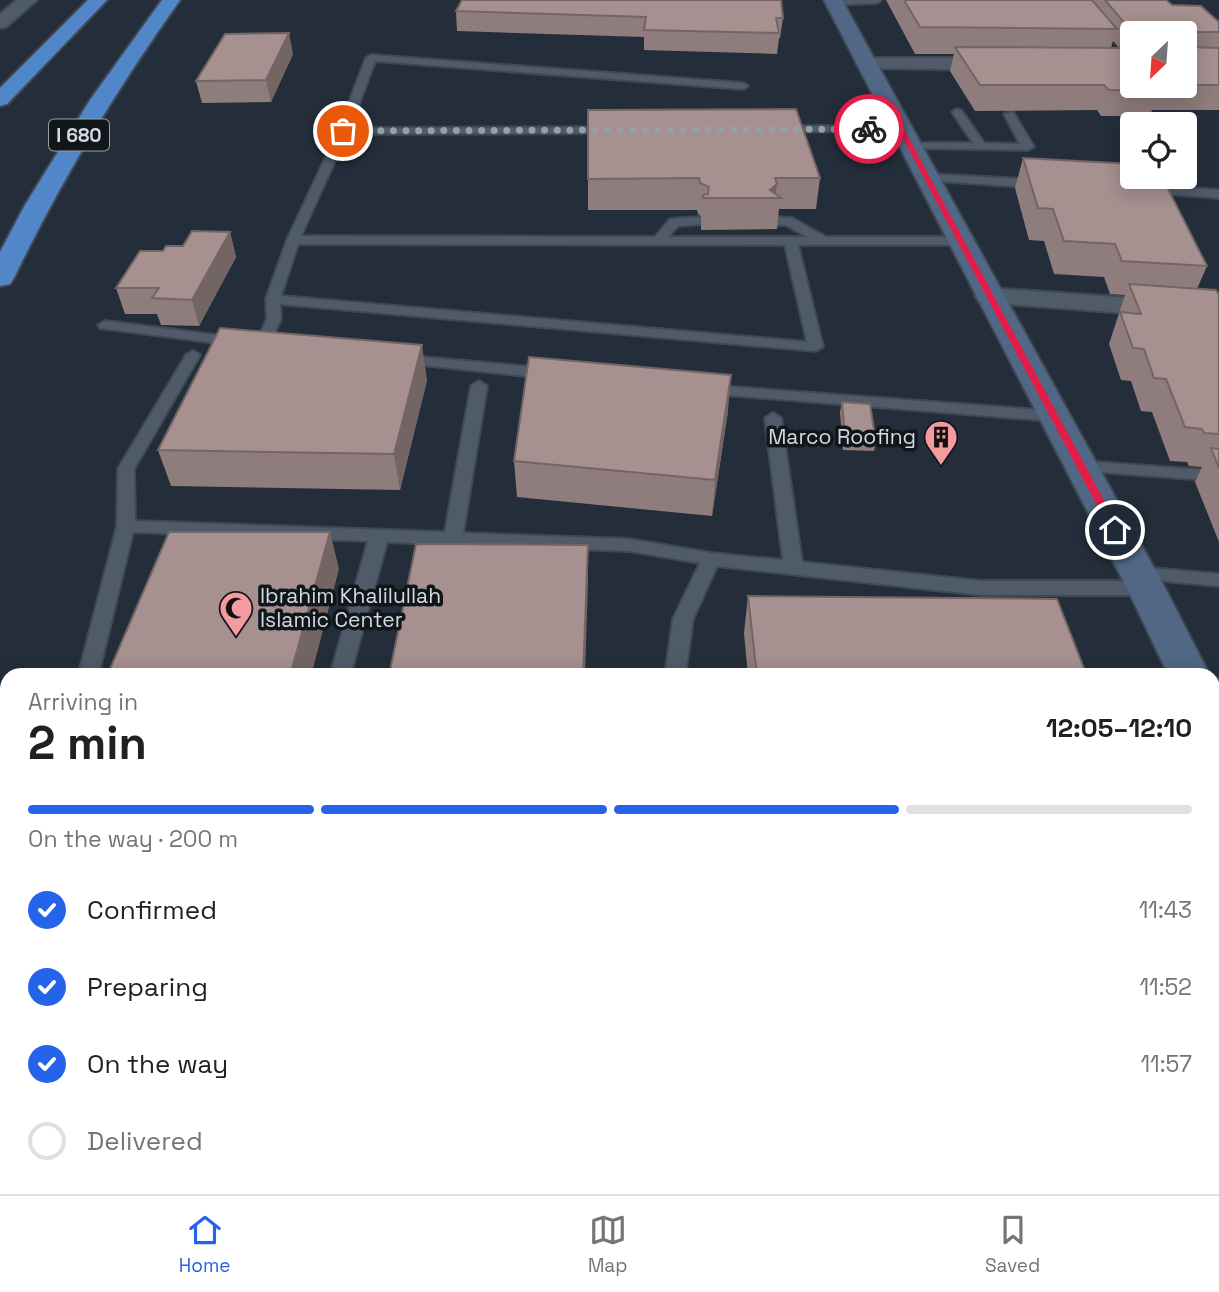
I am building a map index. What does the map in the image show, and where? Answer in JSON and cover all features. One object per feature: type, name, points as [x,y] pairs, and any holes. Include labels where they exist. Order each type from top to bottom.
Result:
[{"type":"highway","points":[[0,100],[98,0]]},
{"type":"highway","name":"I 680","points":[[0,278],[62,162],[113,82],[171,0]]},
{"type":"main road","points":[[833,1],[1142,580],[1186,668]]},
{"type":"street","points":[[0,23],[28,0]]},
{"type":"street","points":[[867,64],[1029,64]]},
{"type":"street","points":[[989,296],[1215,307]]},
{"type":"lane","points":[[833,1],[877,0]]},
{"type":"lane","points":[[105,326],[269,345],[274,318],[273,299],[293,240],[343,131],[371,58],[743,86]]},
{"type":"lane","points":[[957,112],[980,146]]},
{"type":"lane","points":[[765,129],[905,137],[980,146],[1028,147],[1009,114]]},
{"type":"lane","points":[[343,131],[632,130]]},
{"type":"lane","points":[[927,178],[1049,184]]},
{"type":"lane","points":[[1130,189],[1160,196],[1219,194]]},
{"type":"lane","points":[[658,241],[674,222],[700,221]]},
{"type":"lane","points":[[775,221],[788,221],[823,241]]},
{"type":"lane","points":[[293,240],[960,241]]},
{"type":"lane","points":[[273,299],[816,347],[791,240]]},
{"type":"lane","points":[[90,668],[126,526],[126,469],[193,355]]},
{"type":"lane","points":[[386,357],[566,376]]},
{"type":"lane","points":[[453,538],[479,386]]},
{"type":"lane","points":[[691,388],[1054,416]]},
{"type":"lane","points":[[773,418],[793,567]]},
{"type":"lane","points":[[1080,466],[1219,475]]},
{"type":"lane","points":[[126,526],[629,545],[711,559],[981,588],[1142,580],[1219,580]]},
{"type":"lane","points":[[342,668],[379,536]]},
{"type":"lane","points":[[676,668],[683,619],[711,559]]},
{"type":"building","points":[[462,0],[781,0],[783,18],[776,18],[779,33],[644,30],[646,17],[456,11]]},
{"type":"building","points":[[904,0],[1092,0],[1117,29],[920,27]]},
{"type":"building","points":[[1105,0],[1166,0],[1172,5],[1201,6],[1219,22],[1219,32],[1197,32],[1197,21],[1123,21]]},
{"type":"building","points":[[289,33],[266,80],[196,81],[225,34]]},
{"type":"building","points":[[955,47],[1120,48],[1120,90],[1109,90],[1104,85],[980,85]]},
{"type":"building","points":[[1197,47],[1219,48],[1219,85],[1197,85]]},
{"type":"building","points":[[796,109],[820,178],[775,178],[777,184],[770,190],[781,198],[703,198],[703,195],[708,194],[709,187],[700,183],[699,178],[588,179],[588,110]]},
{"type":"building","points":[[1023,158],[1120,163],[1120,189],[1168,189],[1207,266],[1122,261],[1115,244],[1064,241],[1053,209],[1038,208]]},
{"type":"building","points":[[192,231],[230,232],[192,300],[152,298],[159,288],[116,288],[140,251],[163,251],[166,246],[183,246]]},
{"type":"building","points":[[1129,284],[1216,290],[1219,295],[1219,434],[1185,427],[1166,379],[1154,378],[1144,349],[1133,348],[1120,312],[1141,314]]},
{"type":"building","points":[[220,328],[422,345],[394,454],[158,450]]},
{"type":"building","points":[[529,357],[731,375],[715,480],[514,461]]},
{"type":"building","points":[[842,402],[870,404],[876,442],[845,440]]},
{"type":"building","points":[[1211,448],[1219,449],[1219,468]]},
{"type":"building","points":[[169,532],[330,532],[292,668],[110,668]]},
{"type":"building","points":[[416,544],[588,545],[583,668],[391,668]]},
{"type":"building","points":[[748,596],[1057,599],[1084,668],[756,668]]},
{"type":"way so far","points":[[343,131],[869,129]]},
{"type":"place","name":"Marco Roofing","points":[[941,467]]},
{"type":"place","name":"Ibrahim Khalilullah Islamic Center","points":[[236,638]]},
{"type":"route","points":[[869,129],[901,129],[1115,530]]}]
